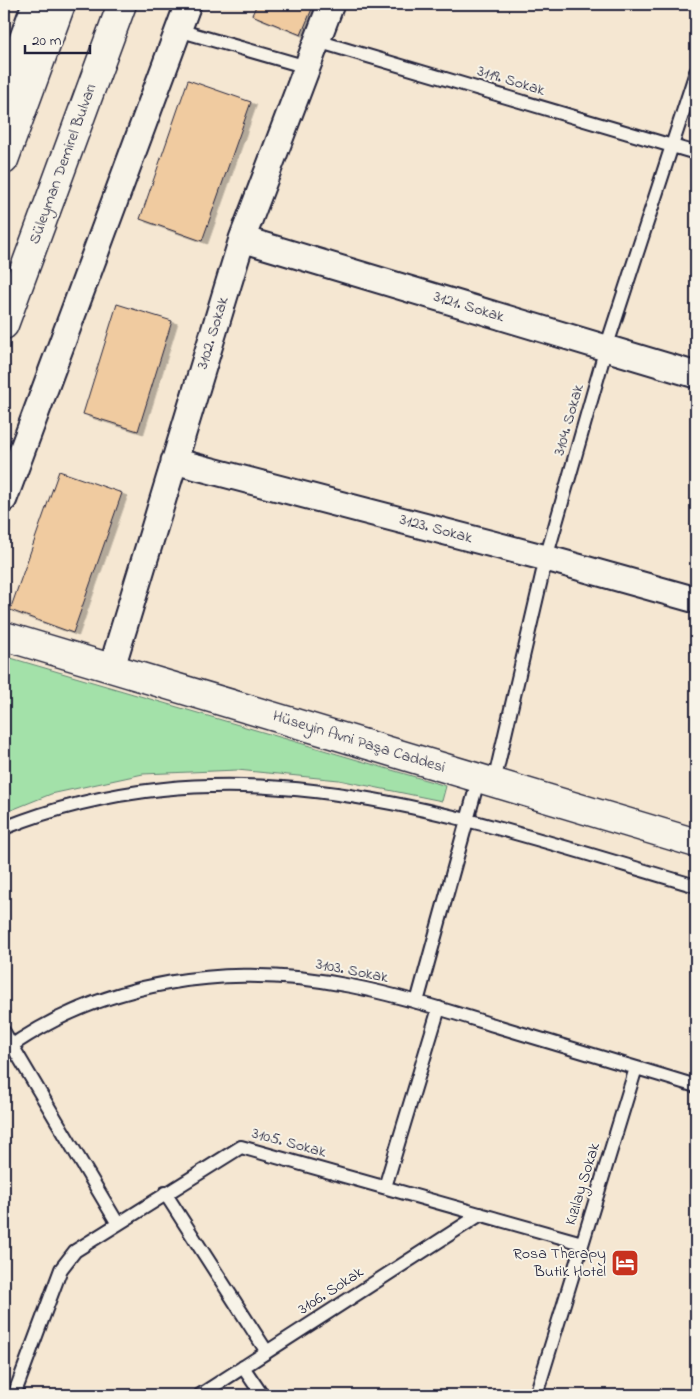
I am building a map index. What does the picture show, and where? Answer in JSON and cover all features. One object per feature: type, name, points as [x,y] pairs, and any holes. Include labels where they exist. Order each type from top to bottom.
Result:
[{"type":"main road","points":[[4,160],[61,4]]},
{"type":"main road","name":"Süleyman Demirel Bulvarı","points":[[4,325],[122,4]]},
{"type":"main road","name":"Hüseyin Avni Paşa Caddesi","points":[[10,635],[696,843]]},
{"type":"street","points":[[4,89],[35,4]]},
{"type":"street","points":[[4,499],[188,4]]},
{"type":"street","name":"3102. Sokak","points":[[112,667],[242,239],[331,4]]},
{"type":"street","name":"3121. Sokak","points":[[242,239],[696,376]]},
{"type":"street","name":"3123. Sokak","points":[[174,461],[546,558],[696,600]]},
{"type":"lane","points":[[178,30],[307,67]]},
{"type":"lane","name":"3119. Sokak","points":[[317,41],[696,153]]},
{"type":"lane","name":"3104. Sokak","points":[[417,1002],[467,820],[486,780],[546,558],[606,348],[696,72]]},
{"type":"lane","points":[[4,828],[65,807],[145,791],[242,785],[335,792],[394,802],[467,820],[696,886]]},
{"type":"lane","name":"3103. Sokak","points":[[8,1048],[49,1022],[95,1003],[134,990],[177,981],[226,975],[284,976],[351,986],[417,1002],[696,1086]]},
{"type":"lane","points":[[385,1187],[439,1008]]},
{"type":"lane","points":[[4,1032],[8,1048],[118,1224]]},
{"type":"lane","name":"Kızılay Sokak","points":[[536,1395],[636,1068]]},
{"type":"lane","name":"3105. Sokak","points":[[14,1395],[63,1263],[75,1251],[241,1147],[582,1243]]},
{"type":"lane","points":[[165,1193],[267,1352]]},
{"type":"lane","name":"3106. Sokak","points":[[200,1395],[481,1214]]},
{"type":"lane","points":[[243,1367],[262,1395]]},
{"type":"green space","points":[[4,656],[446,786],[442,801],[339,780],[237,770],[143,774],[51,794],[4,813]]},
{"type":"building","points":[[257,4],[314,4],[301,35],[252,15]]},
{"type":"building","points":[[188,80],[251,102],[202,241],[140,219]]},
{"type":"building","points":[[117,304],[172,321],[138,431],[83,414]]},
{"type":"building","points":[[59,471],[122,493],[73,633],[10,610]]},
{"type":"place","name":"Rosa Therapy Butik Hotel","points":[[625,1263]]}]
